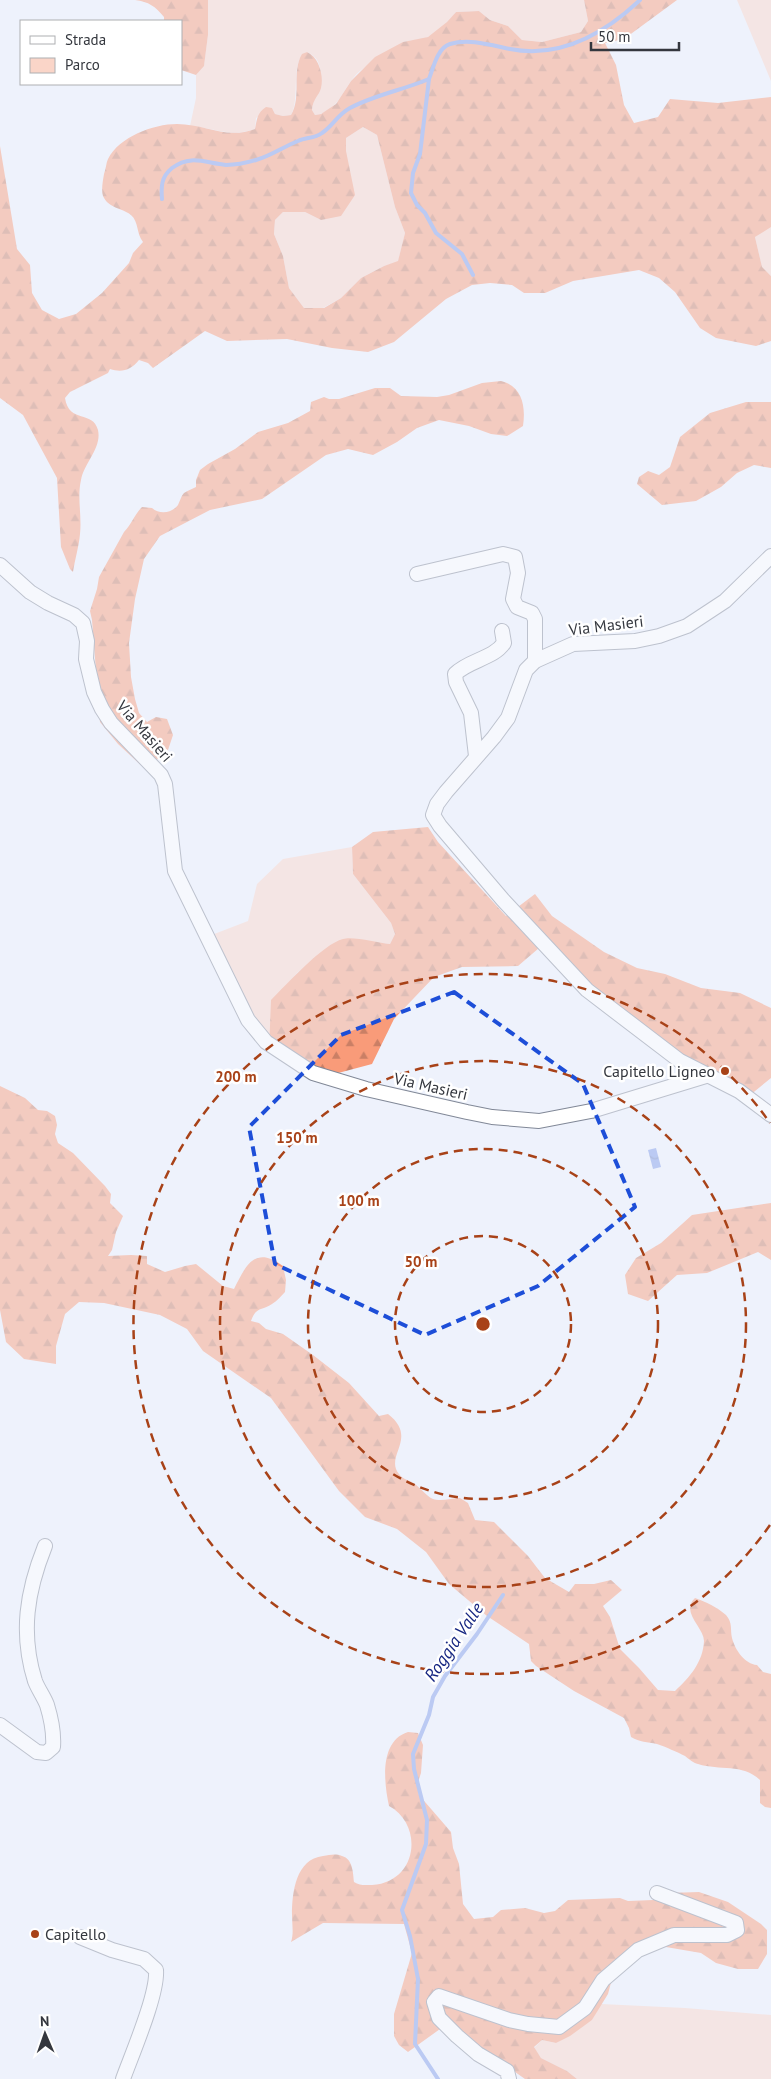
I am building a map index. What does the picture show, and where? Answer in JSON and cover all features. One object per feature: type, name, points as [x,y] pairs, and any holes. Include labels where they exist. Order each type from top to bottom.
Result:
[{"type":"street","points":[[417,574],[503,554],[515,557],[518,574],[514,599],[517,607],[532,613],[535,619],[535,661],[526,670],[508,718],[437,804],[434,815],[440,826],[503,900],[587,990],[680,1061],[739,1091],[771,1115]]},
{"type":"street","name":"Via Masieri","points":[[535,661],[573,644],[635,641],[659,636],[687,626],[725,601],[771,556]]},
{"type":"street","name":"Via Masieri","points":[[0,565],[30,592],[48,603],[74,614],[83,623],[87,641],[86,660],[94,692],[111,723],[161,775],[168,798],[174,871],[248,1020],[266,1042],[313,1073],[366,1089],[476,1114],[520,1120],[546,1121],[591,1112],[709,1075]]},
{"type":"street","points":[[476,756],[472,713],[456,682],[455,674],[461,668],[500,649],[504,643],[502,631]]},
{"type":"street","points":[[0,1725],[37,1752],[46,1754],[52,1747],[53,1739],[47,1704],[36,1684],[32,1670],[26,1617],[34,1574],[45,1546]]},
{"type":"street","points":[[509,2079],[507,2071],[478,2054],[439,2018],[434,2002],[439,1996],[509,2020],[559,2027],[585,2008],[604,1980],[638,1950],[674,1934],[728,1935],[737,1930],[736,1923],[657,1893]]},
{"type":"street","points":[[80,1937],[112,1950],[144,1959],[156,1970],[157,1979],[123,2079]]},
{"type":"highlighted area","points":[[454,992],[583,1084],[635,1207],[538,1286],[425,1335],[275,1264],[249,1127],[341,1035]]},
{"type":"green space","points":[[135,0],[208,0],[208,35],[204,66],[196,75],[182,70],[182,20],[164,20],[164,17],[155,7]]},
{"type":"green space","points":[[208,0],[584,0],[588,21],[581,32],[542,42],[522,40],[508,26],[490,20],[479,11],[456,12],[444,26],[432,35],[402,43],[365,67],[354,77],[336,104],[323,113],[315,115],[312,110],[320,78],[320,70],[319,63],[307,52],[298,63],[294,108],[291,115],[275,114],[272,108],[256,118],[255,129],[246,132],[230,133],[190,126],[196,98],[196,75],[204,65],[208,35]]},
{"type":"green space","points":[[584,0],[677,0],[624,39],[605,43],[616,65],[624,105],[634,123],[658,117],[670,99],[718,103],[771,97],[771,227],[755,237],[762,267],[771,276],[771,341],[756,346],[716,338],[700,328],[675,292],[659,278],[639,270],[573,281],[545,293],[524,293],[512,285],[490,283],[472,285],[446,299],[394,342],[368,352],[332,348],[287,339],[227,341],[205,331],[153,368],[148,363],[139,360],[126,370],[110,369],[108,373],[70,392],[65,398],[67,406],[71,411],[91,420],[95,424],[99,437],[81,480],[79,493],[80,534],[73,572],[61,547],[57,478],[23,415],[0,398],[0,146],[17,249],[30,265],[32,293],[42,310],[59,319],[76,314],[102,293],[129,263],[133,253],[143,242],[134,218],[127,212],[112,206],[103,196],[104,174],[107,161],[113,151],[128,138],[158,126],[177,124],[235,133],[255,129],[259,114],[266,107],[272,108],[275,114],[291,115],[296,100],[299,61],[302,54],[307,52],[315,58],[320,67],[322,78],[321,88],[312,110],[315,115],[321,114],[336,104],[351,81],[375,57],[403,42],[428,37],[456,12],[479,11],[490,20],[508,26],[522,40],[542,42],[581,32],[588,21]],"holes":[[[363,127],[377,135],[395,207],[405,233],[398,261],[361,278],[341,298],[324,308],[304,308],[289,288],[283,256],[274,234],[275,220],[283,212],[305,212],[321,220],[341,216],[355,195],[346,151],[346,138]]]},
{"type":"green space","points":[[737,0],[771,0],[771,81]]},
{"type":"green space","points":[[363,127],[377,135],[395,207],[405,233],[398,262],[384,266],[361,278],[341,298],[323,308],[304,308],[289,288],[283,256],[274,234],[275,220],[283,212],[305,212],[321,220],[346,151],[346,138]]},
{"type":"green space","points":[[768,227],[771,227],[771,276],[762,268],[755,237]]},
{"type":"green space","points":[[501,381],[514,387],[518,392],[524,411],[523,426],[507,436],[491,434],[469,426],[439,420],[417,428],[373,455],[348,449],[326,455],[262,499],[210,510],[160,536],[144,559],[135,599],[129,643],[131,677],[139,713],[147,722],[156,717],[167,719],[173,735],[167,753],[144,768],[118,744],[100,722],[90,611],[99,577],[124,532],[142,507],[152,508],[159,512],[173,510],[184,493],[196,487],[196,480],[200,470],[208,464],[235,449],[258,432],[288,423],[310,411],[311,402],[324,397],[339,399],[375,388],[390,388],[401,396],[437,397],[449,395],[482,383]]},
{"type":"green space","points":[[746,402],[771,402],[771,468],[754,465],[737,473],[721,487],[696,501],[662,505],[637,484],[639,477],[648,471],[659,475],[670,467],[680,437],[710,413]]},
{"type":"green space","points":[[428,827],[438,842],[506,916],[535,894],[552,916],[604,952],[637,968],[665,974],[701,988],[740,993],[771,1008],[771,1078],[744,1100],[539,948],[518,966],[462,967],[434,977],[394,1019],[372,1064],[327,1076],[269,1051],[271,1000],[306,965],[326,948],[343,939],[359,939],[390,944],[395,934],[391,923],[353,874],[352,847],[373,832]]},
{"type":"green space","points":[[352,847],[353,874],[391,923],[395,934],[390,944],[344,939],[298,972],[288,983],[269,1038],[261,1031],[209,936],[248,921],[257,884],[283,859]]},
{"type":"green space","points":[[0,1086],[25,1098],[38,1110],[47,1111],[55,1116],[57,1125],[55,1134],[58,1143],[73,1153],[111,1194],[110,1203],[123,1216],[116,1232],[112,1250],[108,1256],[147,1256],[147,1264],[165,1272],[196,1264],[223,1286],[234,1289],[247,1266],[258,1258],[265,1257],[283,1266],[286,1280],[285,1292],[274,1303],[257,1311],[251,1321],[259,1323],[266,1329],[283,1334],[349,1383],[379,1416],[388,1414],[397,1423],[401,1431],[401,1439],[395,1467],[402,1478],[415,1484],[433,1499],[460,1498],[468,1503],[475,1520],[494,1522],[528,1556],[545,1578],[569,1592],[575,1584],[594,1584],[611,1580],[622,1590],[603,1606],[610,1617],[620,1649],[658,1690],[675,1691],[691,1675],[701,1656],[703,1636],[690,1609],[691,1603],[695,1598],[711,1605],[726,1615],[730,1623],[733,1643],[741,1656],[748,1662],[757,1665],[763,1672],[771,1674],[771,1808],[765,1807],[760,1803],[760,1780],[753,1775],[738,1769],[706,1766],[696,1763],[657,1744],[634,1739],[631,1737],[624,1718],[574,1691],[536,1666],[531,1661],[529,1644],[487,1616],[449,1584],[426,1552],[397,1529],[365,1517],[339,1491],[271,1398],[203,1351],[187,1329],[160,1315],[104,1303],[79,1302],[65,1314],[56,1346],[56,1364],[24,1359],[6,1342],[0,1310]]},
{"type":"green space","points":[[771,1203],[771,1260],[758,1252],[707,1273],[677,1275],[648,1301],[628,1294],[625,1275],[636,1258],[661,1243],[692,1215]]},
{"type":"green space","points":[[408,1732],[418,1733],[423,1745],[421,1773],[417,1785],[419,1795],[451,1832],[453,1848],[459,1864],[463,1904],[474,1919],[493,1917],[501,1910],[525,1908],[544,1913],[555,1911],[568,1900],[620,1898],[628,1901],[653,1900],[668,1893],[699,1892],[728,1902],[767,1930],[767,1954],[758,1969],[738,1969],[716,1963],[701,1953],[660,1946],[633,1946],[626,1952],[613,1975],[608,1994],[592,2020],[570,2036],[556,2043],[542,2040],[534,2047],[541,2058],[567,2071],[577,2079],[525,2079],[447,2024],[408,2052],[399,2045],[394,2036],[394,2014],[412,1953],[404,1924],[323,1923],[291,1942],[293,1932],[292,1906],[297,1878],[301,1870],[314,1858],[335,1854],[346,1858],[353,1871],[354,1882],[365,1885],[387,1882],[399,1874],[407,1864],[411,1851],[408,1826],[400,1815],[389,1806],[385,1775],[388,1753],[392,1744]]},
{"type":"green space","points":[[601,2004],[771,2015],[771,2079],[577,2079],[567,2071],[541,2058],[534,2048],[542,2040],[556,2043],[592,2020]]},
{"type":"water","points":[[656,1148],[661,1167],[653,1169],[648,1150]]},
{"type":"waterway","points":[[162,199],[164,179],[168,171],[179,164],[192,160],[226,165],[245,163],[267,156],[293,143],[319,135],[350,108],[429,79],[439,54],[450,44],[472,42],[529,51],[564,47],[597,33],[640,0]]},
{"type":"waterway","points":[[429,79],[420,154],[413,173],[411,193],[436,233],[462,254],[473,275]]},
{"type":"waterway","name":"Roggia Valle","points":[[438,2079],[415,2044],[418,1979],[410,1936],[402,1910],[426,1844],[427,1820],[414,1769],[413,1754],[429,1715],[433,1697],[445,1676],[477,1634],[503,1595]]},
{"type":"place","name":"Capitello Ligneo","points":[[725,1071]]},
{"type":"place","name":"Capitello","points":[[35,1934]]}]
